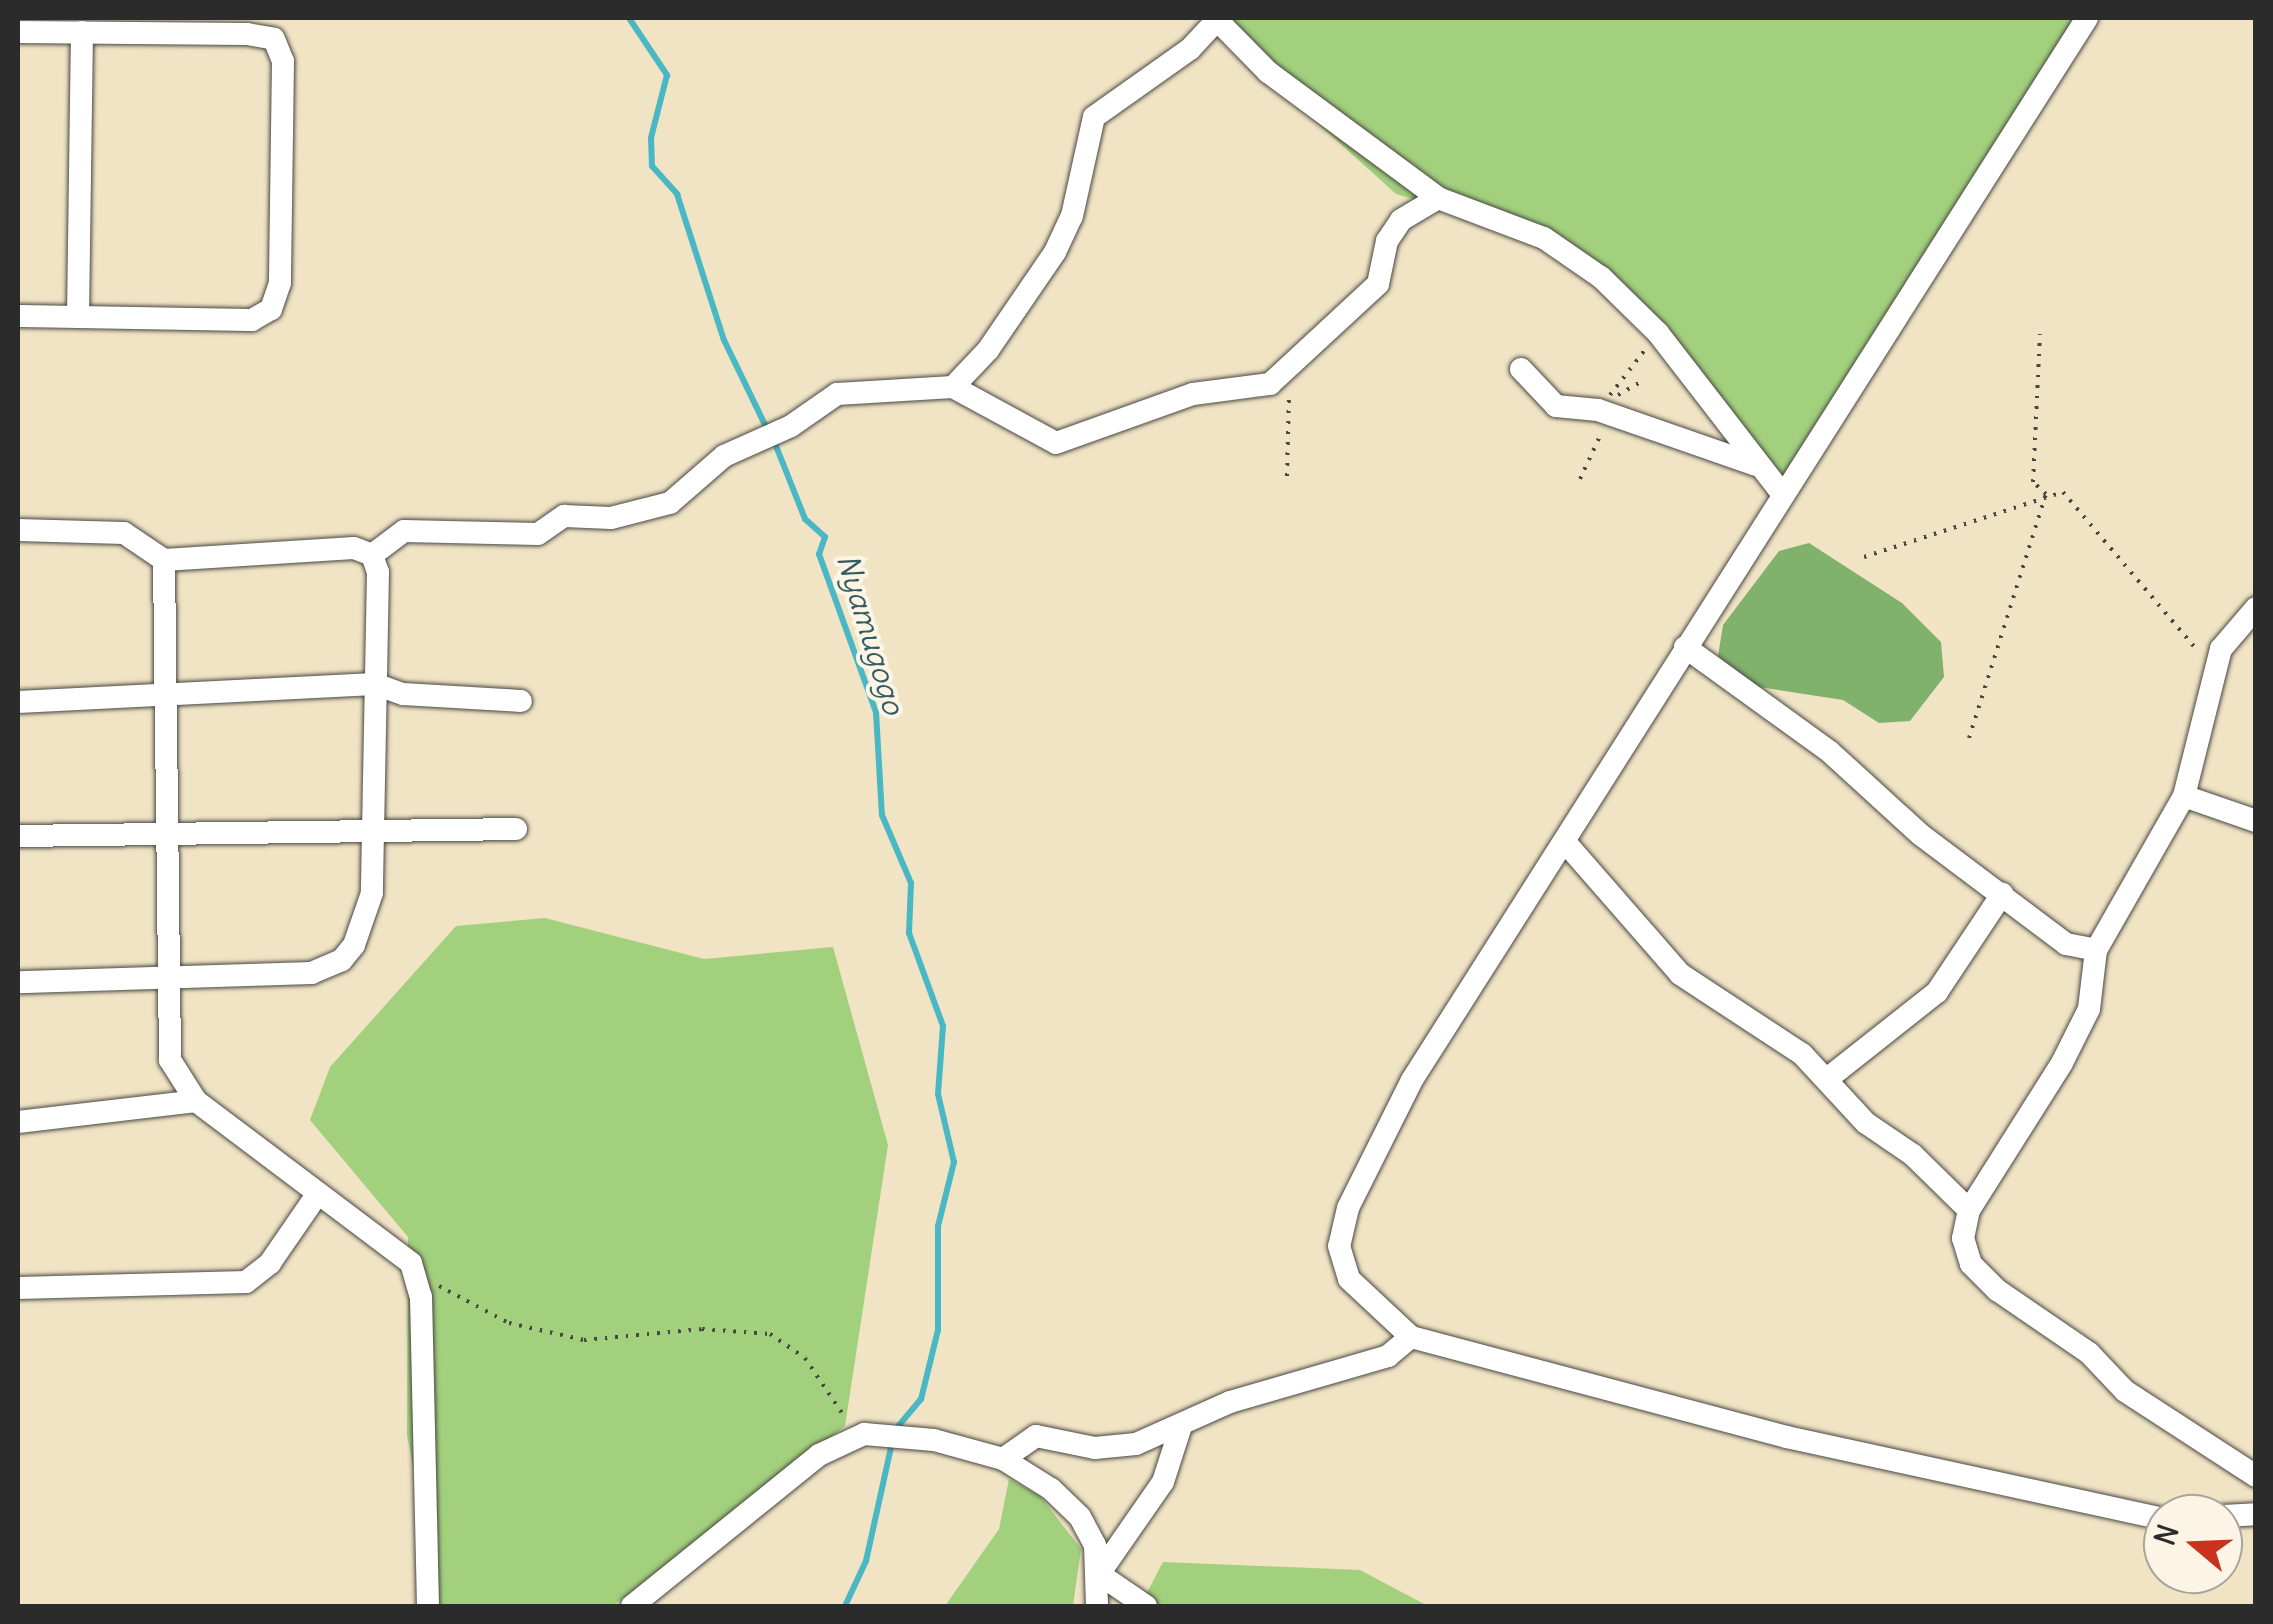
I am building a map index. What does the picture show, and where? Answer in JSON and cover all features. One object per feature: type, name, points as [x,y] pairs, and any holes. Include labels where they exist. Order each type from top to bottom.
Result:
[{"type":"street","points":[[2087,18],[1412,1080],[1342,1227],[1341,1264],[1349,1279],[1411,1336],[1787,1437],[2143,1515]]},
{"type":"street","points":[[953,388],[988,350],[1054,252],[1072,216],[1094,117],[1190,49],[1216,19],[1268,72],[1438,198],[1570,252],[1658,332],[1784,495]]},
{"type":"street","points":[[18,32],[206,25],[262,36],[280,50],[278,298],[252,320],[18,316]]},
{"type":"street","points":[[78,317],[82,32]]},
{"type":"street","points":[[372,555],[404,531],[538,534],[564,516],[610,518],[670,503],[724,456],[792,426],[837,394],[953,388],[1056,442],[1194,394],[1251,390],[1288,372],[1378,284],[1387,241],[1400,220],[1438,198]]},
{"type":"street","points":[[1521,369],[1556,406],[1604,412],[1758,466]]},
{"type":"street","points":[[18,530],[124,533],[164,560],[354,548],[372,555],[378,572],[377,834],[365,920],[342,960],[312,973],[18,982]]},
{"type":"street","points":[[164,560],[170,696],[170,1060],[196,1101],[316,1196],[392,1247],[420,1282],[428,1606]]},
{"type":"street","points":[[2256,608],[2230,631],[2214,670],[2184,796],[2096,950],[2089,1009],[1969,1210],[1964,1249],[1997,1290],[2089,1352],[2125,1391],[2256,1476]]},
{"type":"street","points":[[1685,647],[1830,752],[2066,944],[2096,950]]},
{"type":"street","points":[[18,702],[375,684],[403,694],[521,701]]},
{"type":"street","points":[[2184,796],[2256,820]]},
{"type":"street","points":[[18,836],[377,834],[516,829]]},
{"type":"street","points":[[1566,842],[1680,974],[1739,1007],[1826,1079],[1866,1123],[1913,1155],[1969,1210]]},
{"type":"street","points":[[1826,1079],[1937,992],[2002,894]]},
{"type":"street","points":[[18,1122],[196,1101]]},
{"type":"street","points":[[18,1288],[246,1282],[270,1263],[316,1196]]},
{"type":"street","points":[[1002,1458],[1036,1436],[1117,1449],[1181,1426],[1230,1402],[1388,1356],[1411,1336]]},
{"type":"street","points":[[1099,1574],[1163,1482],[1181,1426]]},
{"type":"street","points":[[632,1606],[819,1455],[864,1434],[934,1440],[1002,1458],[1080,1518],[1095,1546],[1099,1574],[1096,1606]]},
{"type":"street","points":[[1099,1574],[1146,1606]]},
{"type":"path","points":[[1580,479],[1604,412],[1658,332]]},
{"type":"path","points":[[2040,334],[2032,482],[2046,494]]},
{"type":"path","points":[[1287,476],[1288,372]]},
{"type":"path","points":[[1604,412],[1622,392]]},
{"type":"path","points":[[1864,558],[2046,494],[2063,492],[2214,670]]},
{"type":"path","points":[[1969,738],[2046,494]]},
{"type":"path","points":[[420,1282],[509,1323],[584,1340],[702,1329],[770,1334],[805,1358],[841,1414],[864,1434]]},
{"type":"green space","points":[[1201,18],[2085,18],[1774,515],[1764,486],[1641,323],[1538,236],[1396,194]]},
{"type":"green space","points":[[1809,543],[1902,603],[1941,642],[1944,677],[1910,721],[1879,723],[1843,700],[1759,687],[1718,656],[1723,625],[1779,551]]},
{"type":"green space","points":[[545,918],[704,959],[833,947],[888,1145],[845,1426],[613,1606],[440,1606],[407,1435],[408,1237],[310,1120],[330,1067],[456,926]]},
{"type":"green space","points":[[1009,1479],[1040,1496],[1081,1549],[1073,1606],[945,1606],[999,1529]]},
{"type":"green space","points":[[1163,1562],[1360,1570],[1428,1606],[1140,1606]]},
{"type":"waterway","name":"Nyamugogo","points":[[629,18],[667,75],[651,138],[652,166],[677,194],[724,340],[767,429]]},
{"type":"waterway","name":"Nyamugogo","points":[[774,441],[805,519],[825,537],[819,554],[876,712],[882,815],[911,883],[909,933],[943,1026],[938,1094],[954,1162],[938,1226],[938,1330],[921,1399],[896,1429]]},
{"type":"waterway","name":"Nyamugogo","points":[[845,1606],[866,1561],[892,1443]]}]
